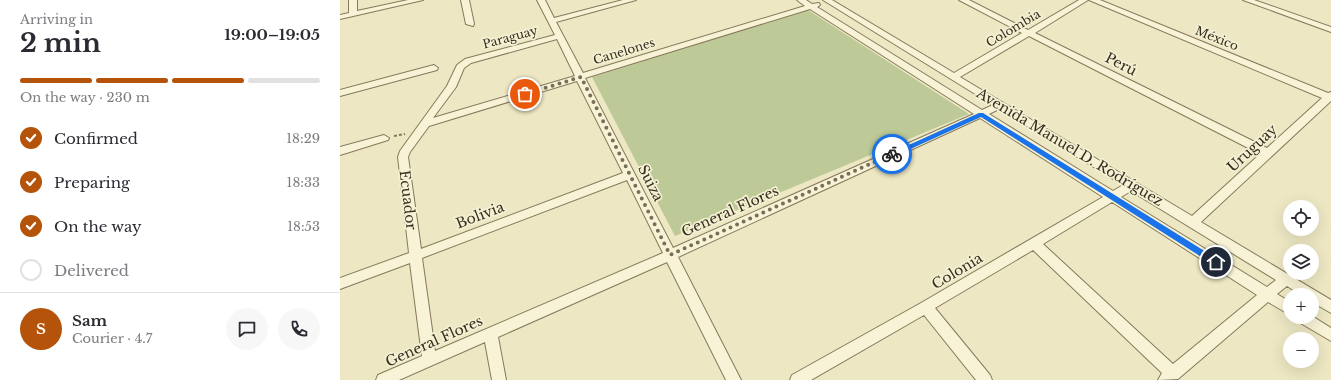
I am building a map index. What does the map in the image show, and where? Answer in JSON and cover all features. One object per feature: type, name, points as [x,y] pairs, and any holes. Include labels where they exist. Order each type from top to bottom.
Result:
[{"type":"street","points":[[353,0],[353,14]]},
{"type":"street","points":[[340,17],[419,0]]},
{"type":"street","points":[[465,0],[470,24]]},
{"type":"street","name":"Suiza","points":[[541,0],[734,380]]},
{"type":"street","name":"Paraguay","points":[[552,21],[632,0]]},
{"type":"street","name":"Avenida Manuel D. Rodríguez","points":[[801,0],[1283,305]]},
{"type":"street","name":"Avenida Manuel D. Rodríguez","points":[[828,0],[1283,277]]},
{"type":"street","name":"Canelones","points":[[423,127],[581,77],[812,7],[828,0]]},
{"type":"street","name":"Perú","points":[[963,0],[1267,153]]},
{"type":"street","name":"Colombia","points":[[954,77],[1084,0]]},
{"type":"street","name":"México","points":[[1094,0],[1330,96]]},
{"type":"street","points":[[1247,0],[1331,30]]},
{"type":"street","name":"Paraguay","points":[[468,61],[559,36]]},
{"type":"street","points":[[892,58],[909,49]]},
{"type":"street","name":"Ecuador","points":[[429,360],[403,157],[423,127],[430,113],[451,87],[460,67],[468,61]]},
{"type":"street","points":[[340,93],[434,68]]},
{"type":"street","name":"Uruguay","points":[[1193,222],[1330,96]]},
{"type":"street","name":"General Flores","points":[[383,380],[670,255],[1001,105]]},
{"type":"street","points":[[340,151],[384,138]]},
{"type":"street","name":"Bolivia","points":[[340,284],[630,175]]},
{"type":"street","name":"Colonia","points":[[797,380],[926,308],[1132,185]]},
{"type":"street","points":[[1034,243],[1169,377],[1285,280]]},
{"type":"street","name":"Avenida Manuel D. Rodríguez","points":[[1288,280],[1301,288]]},
{"type":"street","name":"Avenida Manuel D. Rodríguez","points":[[1319,299],[1331,307]]},
{"type":"street","points":[[926,308],[985,380]]},
{"type":"street","points":[[1313,324],[1331,336]]},
{"type":"street","points":[[490,333],[499,380]]},
{"type":"path","points":[[384,138],[423,127]]},
{"type":"green space","points":[[808,10],[969,114],[675,236],[592,77]]},
{"type":"way so far","points":[[525,94],[581,77],[670,255],[892,154]]},
{"type":"route","points":[[892,154],[981,114],[1216,262]]}]
